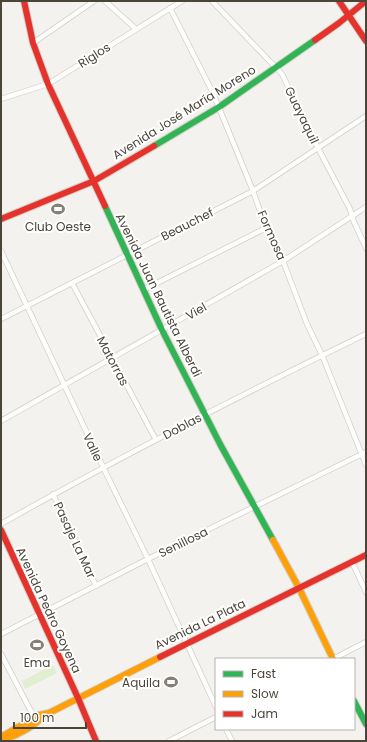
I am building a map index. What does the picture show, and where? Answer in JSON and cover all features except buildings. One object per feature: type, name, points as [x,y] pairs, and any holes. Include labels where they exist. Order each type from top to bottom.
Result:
[{"type":"main road","name":"Avenida Juan Bautista Alberdi","points":[[24,1],[33,43],[48,84],[143,290],[220,444],[299,588],[333,658]]},
{"type":"main road","points":[[339,1],[350,15],[366,41]]},
{"type":"main road","name":"Avenida José María Moreno","points":[[1,219],[94,181],[219,107],[350,15],[366,2]]},
{"type":"main road","name":"Avenida Pedro Goyena","points":[[1,530],[78,698],[96,741]]},
{"type":"main road","name":"Avenida La Plata","points":[[1,739],[17,737],[46,715],[78,698],[366,555]]},
{"type":"main road","points":[[355,703],[366,724]]},
{"type":"main road","name":"Avenida La Plata","points":[[1,739],[6,733],[39,715],[46,715]]},
{"type":"main road","points":[[17,737],[22,728],[34,721],[34,718]]},
{"type":"street","points":[[33,43],[94,1]]},
{"type":"street","points":[[105,1],[136,29]]},
{"type":"street","name":"Riglos","points":[[1,99],[48,84],[182,1]]},
{"type":"street","name":"Guayaquil","points":[[212,1],[282,74],[350,210],[366,248]]},
{"type":"street","name":"Formosa","points":[[170,8],[219,107],[253,191],[266,228],[284,261],[307,324],[364,453],[366,465]]},
{"type":"street","name":"Beauchef","points":[[1,319],[253,191],[366,116]]},
{"type":"street","name":"Viel","points":[[1,421],[284,261],[366,206]]},
{"type":"street","points":[[143,290],[266,228]]},
{"type":"street","name":"Valle","points":[[1,251],[103,468],[188,643],[215,705]]},
{"type":"street","name":"Matorras","points":[[72,283],[156,440]]},
{"type":"street","name":"Doblas","points":[[1,524],[53,494],[205,414],[366,334]]},
{"type":"street","name":"Senillosa","points":[[1,634],[254,506],[364,453]]},
{"type":"street","name":"Pasaje La Mar","points":[[53,494],[96,586]]},
{"type":"street","points":[[352,562],[366,592]]},
{"type":"street","points":[[335,658],[366,642]]},
{"type":"street","points":[[1,654],[34,718]]},
{"type":"street","points":[[169,741],[215,718]]},
{"type":"street","points":[[226,730],[232,741]]},
{"type":"green space","points":[[53,665],[57,673],[25,689],[22,681]]},
{"type":"traffic: fast","points":[[154,146],[219,107],[315,40]]},
{"type":"traffic: fast","points":[[105,206],[162,330],[220,444],[273,540]]},
{"type":"traffic: fast","points":[[355,703],[366,724]]},
{"type":"traffic: slow","points":[[273,540],[299,588],[333,658]]},
{"type":"traffic: slow","points":[[1,737],[39,715],[49,713],[160,657]]},
{"type":"traffic: slow","points":[[1,740],[24,730],[45,715]]},
{"type":"traffic: jam","points":[[24,1],[33,43],[48,84],[105,206]]},
{"type":"traffic: jam","points":[[339,1],[366,41]]},
{"type":"traffic: jam","points":[[315,40],[366,1]]},
{"type":"traffic: jam","points":[[1,219],[94,181],[154,146]]},
{"type":"traffic: jam","points":[[1,530],[78,698],[96,741]]},
{"type":"traffic: jam","points":[[160,657],[366,555]]},
{"type":"place","name":"Club Oeste","points":[[58,209]]},
{"type":"place","name":"Ema","points":[[37,645]]},
{"type":"place","name":"Aquila","points":[[171,682]]}]
